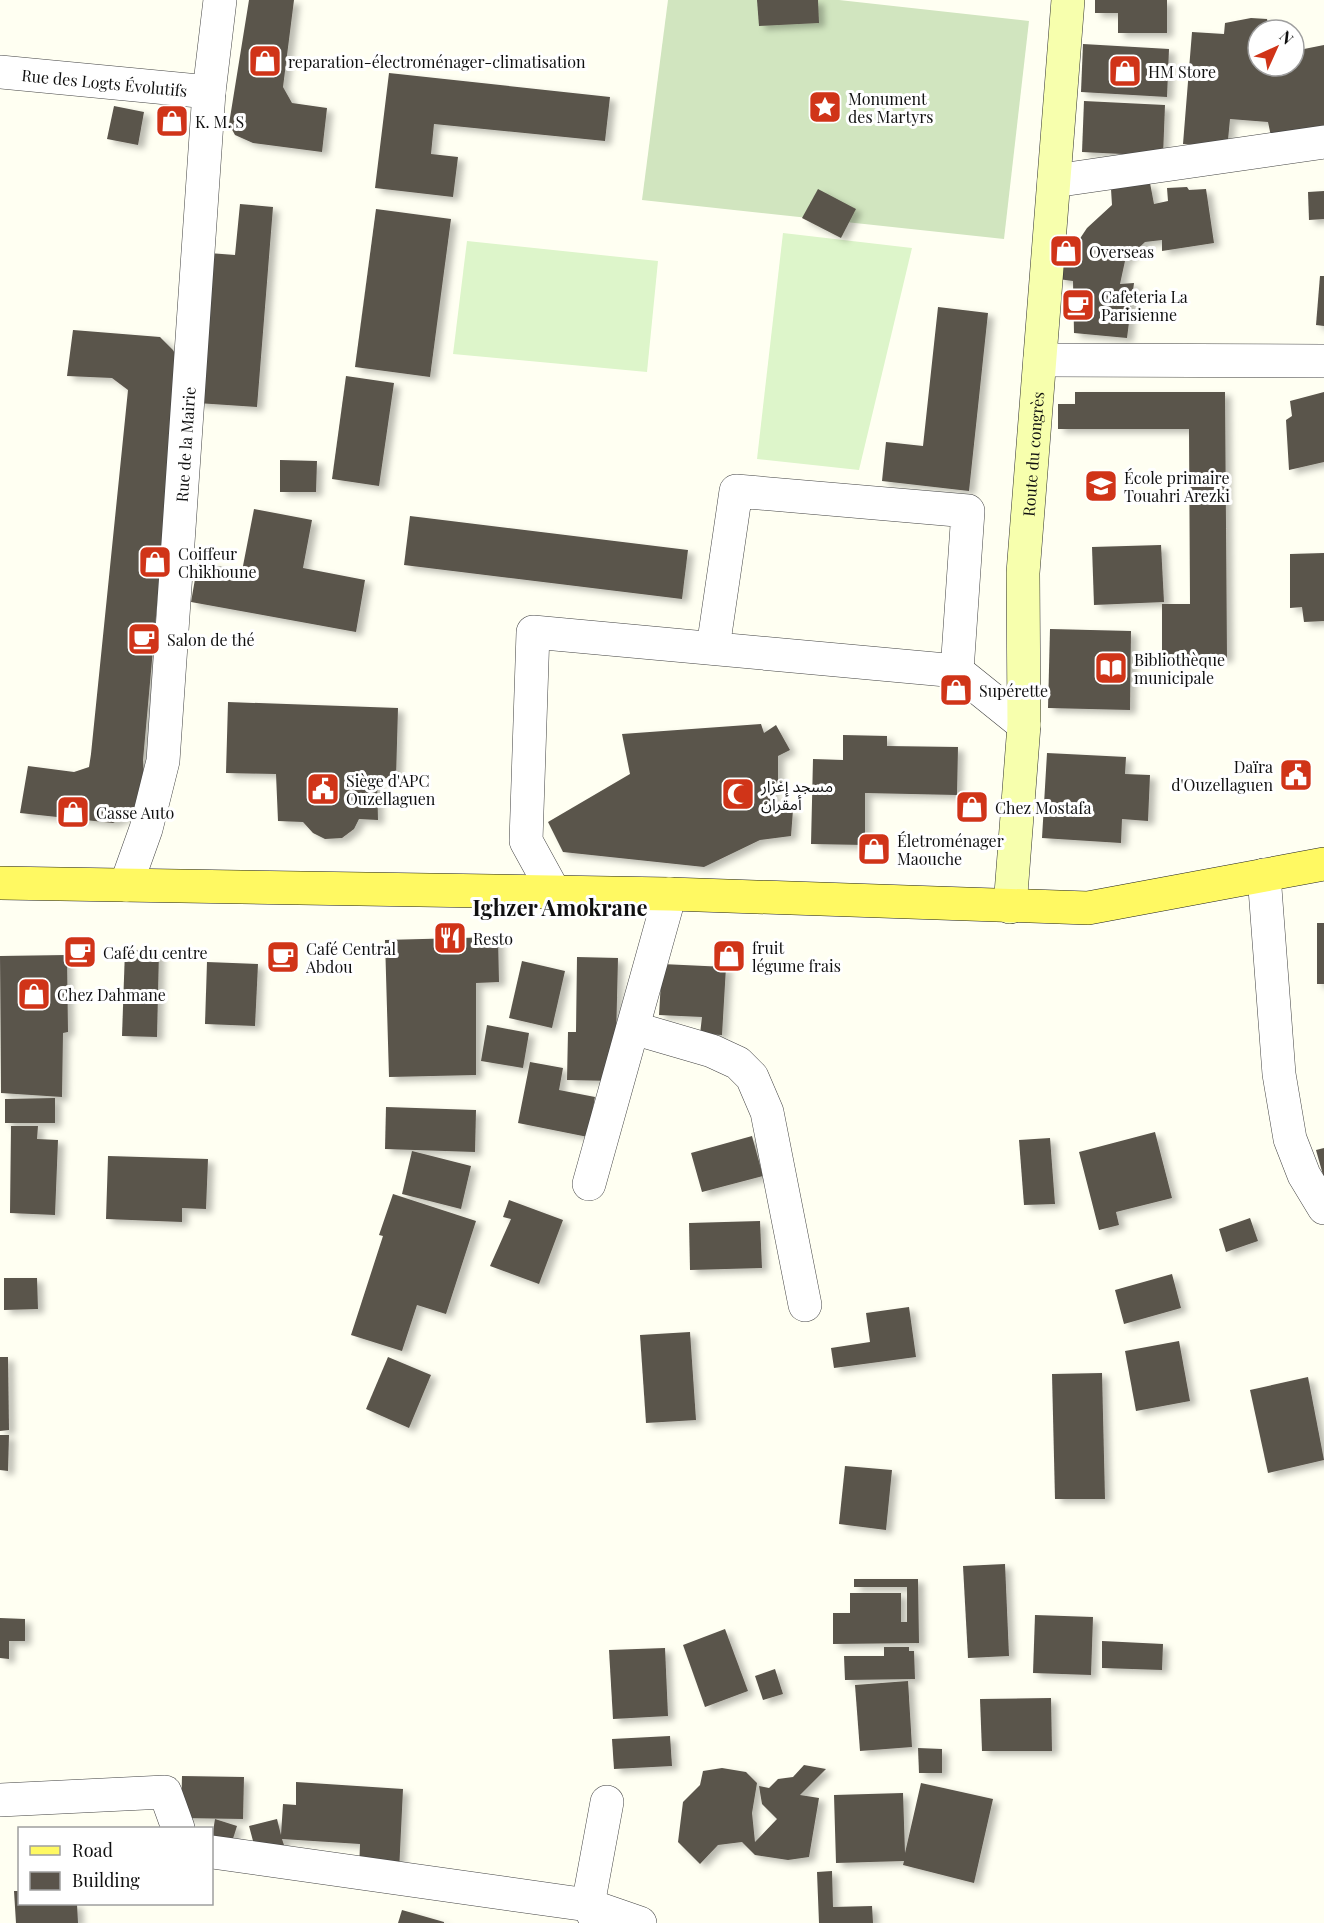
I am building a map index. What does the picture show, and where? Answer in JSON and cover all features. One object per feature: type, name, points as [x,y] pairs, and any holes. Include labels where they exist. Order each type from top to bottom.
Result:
[{"type":"main road","name":"Route du congrès","points":[[1010,907],[1024,725],[1023,573],[1068,0]]},
{"type":"main road","points":[[0,883],[670,894],[1088,908],[1324,864]]},
{"type":"street","name":"Rue de la Mairie","points":[[126,885],[146,829],[163,761],[208,92],[220,0]]},
{"type":"street","name":"Rue des Logts Évolutifs","points":[[0,72],[208,92]]},
{"type":"street","points":[[1054,181],[1324,142]]},
{"type":"street","points":[[1040,360],[1324,361]]},
{"type":"street","points":[[713,648],[736,491],[968,511],[957,670]]},
{"type":"street","points":[[554,892],[526,841],[533,632],[957,670],[1024,725]]},
{"type":"street","points":[[1263,875],[1279,1074],[1290,1139],[1304,1175],[1324,1208]]},
{"type":"street","points":[[589,1184],[670,894]]},
{"type":"street","points":[[633,1028],[712,1051],[738,1063],[752,1077],[767,1112],[805,1305]]},
{"type":"street","points":[[0,1800],[165,1792],[178,1827]]},
{"type":"street","points":[[593,1914],[607,1802]]},
{"type":"street","points":[[213,1852],[640,1923]]},
{"type":"green space","points":[[668,0],[839,0],[1029,21],[1004,239],[642,200]]},
{"type":"green space","points":[[783,233],[912,248],[859,470],[757,459]]},
{"type":"green space","points":[[467,241],[658,261],[647,372],[453,354]]},
{"type":"building","points":[[249,0],[294,0],[283,87],[292,103],[327,108],[322,152],[253,143],[235,135],[229,124]]},
{"type":"building","points":[[757,0],[818,0],[819,23],[759,26]]},
{"type":"building","points":[[1095,0],[1167,0],[1167,33],[1118,33],[1118,13],[1095,13]]},
{"type":"building","points":[[1246,19],[1246,78],[1306,78],[1306,49],[1324,45],[1324,131],[1272,141],[1268,122],[1230,119],[1228,140],[1198,145],[1183,144],[1192,32],[1224,34],[1225,23]]},
{"type":"building","name":"HM Store","points":[[1083,44],[1169,49],[1167,97],[1081,92]]},
{"type":"building","points":[[389,73],[610,97],[605,141],[434,124],[431,154],[458,157],[453,197],[375,188]]},
{"type":"building","points":[[1084,101],[1165,105],[1163,156],[1082,152]]},
{"type":"building","points":[[114,106],[144,112],[138,145],[107,139]]},
{"type":"building","points":[[1150,183],[1154,204],[1168,201],[1167,188],[1206,189],[1214,243],[1162,251],[1162,240],[1145,242],[1125,261],[1120,284],[1134,283],[1127,338],[1074,333],[1073,281],[1058,279],[1063,241],[1077,243],[1087,228],[1112,205],[1111,189]]},
{"type":"building","points":[[818,189],[856,209],[841,238],[802,218]]},
{"type":"building","points":[[1324,191],[1324,219],[1309,220],[1308,192]]},
{"type":"building","points":[[240,204],[273,207],[257,407],[197,403],[209,253],[235,255]]},
{"type":"building","points":[[376,209],[451,219],[430,377],[355,367]]},
{"type":"building","points":[[1320,276],[1324,276],[1324,326],[1316,325]]},
{"type":"building","points":[[938,307],[988,313],[969,491],[882,481],[886,442],[923,446]]},
{"type":"building","points":[[73,330],[160,337],[173,350],[179,361],[143,760],[144,778],[136,807],[127,816],[113,823],[20,813],[28,766],[74,772],[89,767],[91,754],[128,390],[112,378],[67,376]]},
{"type":"building","points":[[346,376],[394,383],[379,486],[332,479]]},
{"type":"building","points":[[1075,392],[1225,392],[1227,658],[1162,659],[1162,604],[1190,604],[1189,429],[1058,429],[1058,404],[1075,404]]},
{"type":"building","points":[[1324,392],[1324,462],[1289,470],[1286,420],[1292,416],[1290,401]]},
{"type":"building","points":[[280,460],[317,461],[316,492],[280,492]]},
{"type":"building","points":[[254,509],[312,520],[303,568],[365,580],[356,632],[191,602],[198,562],[242,571]]},
{"type":"building","points":[[410,516],[688,550],[682,599],[404,565]]},
{"type":"building","points":[[1161,545],[1164,602],[1094,605],[1092,547]]},
{"type":"building","points":[[1324,553],[1324,621],[1304,622],[1302,607],[1290,608],[1290,554]]},
{"type":"building","points":[[1050,629],[1131,631],[1130,710],[1048,708]]},
{"type":"building","points":[[228,702],[398,708],[396,778],[377,778],[378,820],[359,819],[354,829],[342,838],[325,839],[313,833],[303,822],[278,821],[276,774],[226,773]]},
{"type":"building","points":[[761,724],[764,733],[776,725],[790,750],[778,756],[778,788],[770,790],[782,810],[793,810],[791,836],[760,840],[704,867],[563,852],[548,822],[630,774],[622,734]]},
{"type":"building","points":[[843,735],[887,736],[887,746],[958,747],[957,795],[865,793],[865,845],[811,844],[813,759],[843,760]]},
{"type":"building","points":[[1047,753],[1126,757],[1125,774],[1150,775],[1148,821],[1122,819],[1121,843],[1042,838]]},
{"type":"building","points":[[1317,923],[1324,923],[1324,984],[1317,984]]},
{"type":"building","points":[[498,937],[499,982],[476,983],[476,1075],[389,1077],[385,940]]},
{"type":"building","points":[[125,950],[159,951],[157,1037],[122,1036]]},
{"type":"building","name":"Chez Dahmane","points":[[67,955],[68,1032],[63,1033],[62,1097],[1,1093],[0,956]]},
{"type":"building","points":[[577,957],[618,958],[615,1081],[567,1080],[568,1032],[576,1032]]},
{"type":"building","points":[[522,961],[565,971],[552,1028],[509,1018]]},
{"type":"building","points":[[207,962],[258,964],[255,1026],[205,1024]]},
{"type":"building","points":[[662,964],[726,967],[722,1035],[700,1034],[702,1017],[659,1015]]},
{"type":"building","points":[[487,1025],[529,1033],[523,1068],[481,1061]]},
{"type":"building","points":[[530,1062],[563,1068],[559,1090],[595,1097],[588,1137],[518,1123]]},
{"type":"building","points":[[55,1098],[55,1123],[5,1123],[5,1099]]},
{"type":"building","points":[[386,1107],[476,1110],[475,1152],[385,1149]]},
{"type":"building","points":[[11,1126],[38,1126],[37,1139],[58,1140],[55,1215],[10,1213]]},
{"type":"building","points":[[1155,1132],[1172,1198],[1116,1212],[1119,1225],[1099,1230],[1079,1152]]},
{"type":"building","points":[[752,1136],[763,1176],[702,1192],[691,1153]]},
{"type":"building","points":[[1050,1138],[1055,1204],[1024,1205],[1019,1140]]},
{"type":"building","points":[[1324,1148],[1324,1175],[1323,1175],[1316,1150]]},
{"type":"building","points":[[412,1151],[471,1166],[461,1209],[402,1194]]},
{"type":"building","points":[[108,1156],[208,1159],[206,1209],[182,1208],[182,1222],[106,1219]]},
{"type":"building","points":[[393,1194],[476,1221],[446,1314],[417,1305],[402,1351],[351,1335],[383,1236],[379,1235]]},
{"type":"building","points":[[509,1200],[563,1220],[539,1284],[490,1266],[511,1219],[503,1217]]},
{"type":"building","points":[[1250,1218],[1258,1241],[1226,1252],[1219,1229]]},
{"type":"building","points":[[760,1221],[762,1268],[690,1270],[689,1223]]},
{"type":"building","points":[[1172,1274],[1181,1308],[1124,1324],[1115,1290]]},
{"type":"building","points":[[4,1278],[37,1278],[38,1309],[4,1310]]},
{"type":"building","points":[[909,1307],[916,1357],[834,1368],[831,1348],[870,1342],[866,1313]]},
{"type":"building","points":[[690,1332],[696,1420],[646,1423],[640,1335]]},
{"type":"building","points":[[1179,1341],[1190,1401],[1136,1411],[1125,1351]]},
{"type":"building","points":[[0,1357],[8,1357],[9,1430],[0,1431]]},
{"type":"building","points":[[388,1357],[431,1375],[409,1428],[366,1409]]},
{"type":"building","points":[[1102,1373],[1105,1499],[1055,1499],[1052,1374]]},
{"type":"building","points":[[1308,1377],[1324,1460],[1268,1473],[1250,1390]]},
{"type":"building","points":[[0,1435],[9,1435],[8,1471],[0,1470]]},
{"type":"building","points":[[845,1466],[892,1470],[886,1530],[839,1524]]},
{"type":"building","points":[[1005,1564],[1009,1656],[968,1658],[963,1566]]},
{"type":"building","points":[[854,1579],[918,1579],[919,1643],[833,1644],[833,1613],[850,1613],[850,1593],[901,1593],[901,1622],[907,1622],[907,1587],[854,1587]]},
{"type":"building","points":[[1035,1615],[1093,1617],[1091,1675],[1033,1673]]},
{"type":"building","points":[[0,1618],[25,1619],[25,1641],[9,1641],[9,1659],[0,1658]]},
{"type":"building","points":[[725,1629],[748,1691],[705,1707],[683,1645]]},
{"type":"building","points":[[1102,1641],[1163,1644],[1162,1670],[1102,1668]]},
{"type":"building","points":[[884,1647],[909,1647],[909,1651],[914,1651],[915,1679],[845,1680],[844,1656],[884,1656]]},
{"type":"building","points":[[665,1648],[668,1716],[613,1719],[609,1650]]},
{"type":"building","points":[[775,1669],[783,1694],[763,1700],[755,1676]]},
{"type":"building","points":[[908,1681],[912,1747],[860,1751],[855,1685]]},
{"type":"building","points":[[1051,1698],[1052,1751],[982,1751],[980,1699]]},
{"type":"building","points":[[670,1736],[672,1766],[614,1769],[612,1739]]},
{"type":"building","points":[[918,1748],[942,1749],[942,1773],[919,1773]]},
{"type":"building","points":[[804,1765],[826,1769],[800,1795],[819,1798],[809,1857],[788,1860],[755,1855],[742,1842],[718,1845],[700,1864],[678,1842],[683,1802],[700,1785],[703,1771],[722,1768],[746,1772],[757,1783],[752,1813],[755,1842],[777,1819],[762,1804],[759,1786],[769,1788],[778,1779],[793,1777]]},
{"type":"building","points":[[182,1776],[244,1777],[243,1819],[181,1818]]},
{"type":"building","points":[[296,1782],[403,1789],[399,1872],[359,1870],[360,1844],[282,1839],[284,1845],[256,1852],[249,1826],[277,1819],[281,1835],[283,1804],[296,1805]]},
{"type":"building","points":[[921,1783],[993,1799],[974,1883],[903,1865],[904,1861],[836,1863],[834,1795],[903,1793],[905,1853]]},
{"type":"building","points":[[215,1819],[237,1826],[231,1845],[213,1838]]},
{"type":"building","points":[[832,1871],[833,1907],[872,1906],[873,1923],[819,1923],[817,1872]]},
{"type":"building","points":[[14,1891],[18,1891],[18,1905],[77,1905],[78,1923],[16,1923]]},
{"type":"building","points":[[402,1910],[444,1922],[444,1923],[398,1923]]},
{"type":"place","name":"reparation-électroménager-climatisation","points":[[265,61]]},
{"type":"place","name":"HM Store","points":[[1125,71]]},
{"type":"place","name":"Monument des Martyrs","points":[[825,107]]},
{"type":"place","name":"K. M. S","points":[[172,121]]},
{"type":"place","name":"Overseas","points":[[1066,251]]},
{"type":"place","name":"Cafeteria La Parisienne","points":[[1078,305]]},
{"type":"place","name":"École primaire Touahri Arezki","points":[[1101,486]]},
{"type":"place","name":"Coiffeur Chikhoune","points":[[155,562]]},
{"type":"place","name":"Salon de thé","points":[[144,639]]},
{"type":"place","name":"Bibliothèque municipale","points":[[1111,668]]},
{"type":"place","name":"Supérette","points":[[956,690]]},
{"type":"place","name":"Daïra d'Ouzellaguen","points":[[1296,775]]},
{"type":"place","name":"Siège d'APC Ouzellaguen","points":[[323,789]]},
{"type":"place","name":"مسجد إغزار أمقران","points":[[738,794]]},
{"type":"place","name":"Chez Mostafa","points":[[972,807]]},
{"type":"place","name":"Casse Auto","points":[[73,812]]},
{"type":"place","name":"Életroménager Maouche","points":[[874,849]]},
{"type":"place","name":"Resto","points":[[450,938]]},
{"type":"place","name":"Café du centre","points":[[80,952]]},
{"type":"place","name":"fruit légume frais","points":[[729,956]]},
{"type":"place","name":"Café Central Abdou","points":[[283,957]]},
{"type":"place","name":"Chez Dahmane","points":[[34,994]]},
{"type":"district","name":"Ighzer Amokrane","points":[[560,907]]}]
